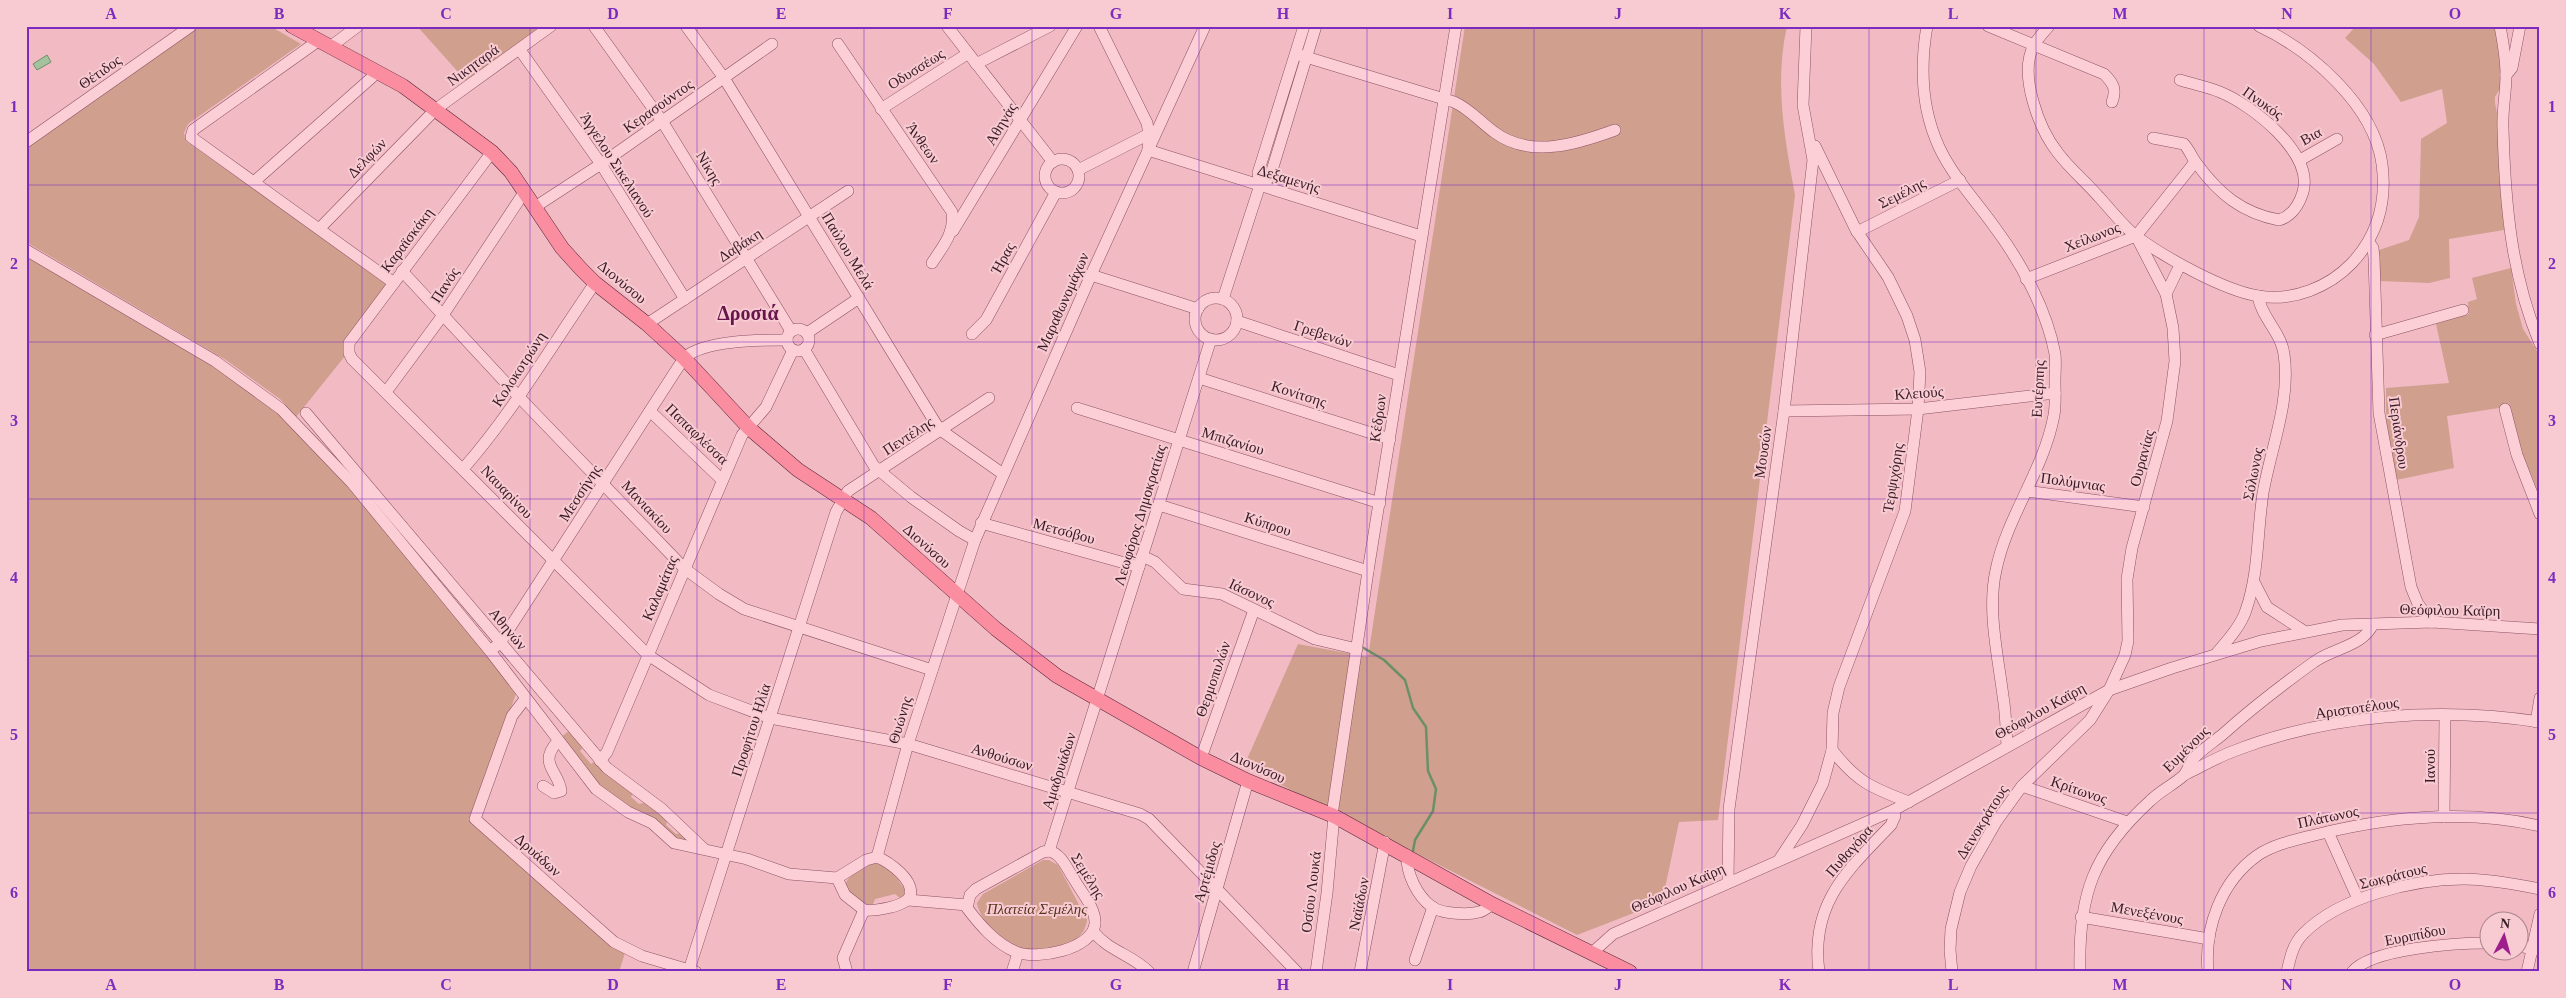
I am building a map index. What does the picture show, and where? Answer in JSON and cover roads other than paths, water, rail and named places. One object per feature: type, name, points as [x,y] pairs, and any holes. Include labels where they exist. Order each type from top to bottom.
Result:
[{"type":"main road","name":"Διονύσου","points":[[292,26],[378,72],[436,109],[492,152],[525,191],[562,248],[595,283],[648,324],[684,358],[749,428],[798,470],[878,524],[1031,657],[1097,700],[1201,758],[1248,781],[1333,815],[1385,842],[1492,904],[1593,952],[1630,972]]},
{"type":"street","name":"Θέτιδος","points":[[26,142],[191,26]]},
{"type":"street","points":[[358,26],[324,44],[191,132],[191,137],[394,283]]},
{"type":"street","name":"Νικηταρά","points":[[436,109],[551,26]]},
{"type":"street","name":"Νίκης","points":[[594,26],[662,121],[794,342],[874,466],[880,471]]},
{"type":"street","name":"Παύλου Μελά","points":[[686,26],[724,78],[942,432],[1003,474]]},
{"type":"street","points":[[947,26],[1053,162]]},
{"type":"street","points":[[976,64],[1050,26]]},
{"type":"street","name":"Αθηνάς","points":[[949,237],[1077,26]]},
{"type":"street","points":[[1099,26],[1144,117],[1149,134],[1148,150]]},
{"type":"street","name":"Μαραθωνομάχων","points":[[956,592],[981,523],[1204,26]]},
{"type":"street","points":[[1301,56],[1304,26]]},
{"type":"street","points":[[1223,299],[1260,185],[1258,173],[1301,56],[1316,26]]},
{"type":"street","name":"Κέδρων","points":[[1333,815],[1368,571],[1456,26]]},
{"type":"street","name":"Τερψιχόρης","points":[[1779,860],[1802,825],[1823,783],[1832,750],[1833,713],[1839,688],[1905,511],[1918,409],[1920,372],[1915,340],[1907,316],[1888,277],[1857,232],[1817,160],[1803,105],[1806,26]]},
{"type":"street","name":"Ευτέρπης","points":[[1927,26],[1921,63],[1924,94],[1931,125],[1939,147],[1960,180],[1998,231],[2026,279],[2047,324],[2055,355],[2054,414],[2046,442],[2027,491],[2006,536],[1995,571],[1996,642],[2004,700],[2007,746]]},
{"type":"street","points":[[1988,26],[2104,74],[2112,82],[2115,93],[2112,102]]},
{"type":"street","points":[[2049,26],[2034,46],[2030,64],[2030,89],[2041,125],[2058,153],[2136,236],[2180,265],[2258,296],[2291,294],[2324,286],[2350,265],[2369,242],[2382,209],[2383,196],[2380,150],[2372,129],[2336,83],[2312,60],[2259,26]]},
{"type":"street","points":[[2500,26],[2506,75],[2503,126],[2514,261],[2526,311],[2540,344]]},
{"type":"street","points":[[2506,75],[2512,68],[2520,26]]},
{"type":"street","name":"Κερασούντος","points":[[535,206],[601,164],[772,44]]},
{"type":"street","name":"Άνθεων","points":[[838,44],[881,109],[950,206],[954,224],[949,237],[932,262]]},
{"type":"street","name":"Άγγελου Σικελιανού","points":[[520,50],[601,164],[685,299]]},
{"type":"street","name":"Οδυσσέως","points":[[881,109],[967,54]]},
{"type":"street","points":[[1301,56],[1464,106],[1508,141],[1533,148],[1585,141],[1615,130]]},
{"type":"street","points":[[254,181],[378,72]]},
{"type":"street","name":"Πνυκός","points":[[2153,138],[2184,144],[2195,162],[2223,195],[2252,212],[2279,220],[2291,214],[2302,195],[2304,182],[2300,160],[2280,133],[2222,93],[2180,80]]},
{"type":"street","name":"Δελφών","points":[[320,228],[436,109]]},
{"type":"street","points":[[1078,170],[1149,134]]},
{"type":"street","name":"Βια","points":[[2300,160],[2337,139]]},
{"type":"street","name":"Δεξαμενής","points":[[1148,150],[1421,236]]},
{"type":"street","name":"Καραϊσκάκη","points":[[348,348],[402,271],[492,152]]},
{"type":"street","points":[[1067,160],[1078,170],[1078,183],[1073,190],[1065,193],[1056,192],[1049,186],[1046,178],[1047,169],[1053,162],[1067,160]]},
{"type":"street","name":"Μουσών","points":[[1728,882],[1729,809],[1817,160]]},
{"type":"street","name":"Χείλωνος","points":[[2026,279],[2136,236],[2195,162]]},
{"type":"street","name":"Σεμέλης","points":[[1857,232],[1960,180]]},
{"type":"street","name":"Πανός","points":[[386,392],[443,315],[525,191]]},
{"type":"street","name":"Δαβάκη","points":[[648,324],[848,191]]},
{"type":"street","name":"Ήρας","points":[[972,334],[986,320],[1056,192]]},
{"type":"street","name":"Ουρανίας","points":[[2110,690],[2125,655],[2128,641],[2127,579],[2132,548],[2167,421],[2175,361],[2173,328],[2166,294],[2136,236]]},
{"type":"street","name":"Περιάνδρου","points":[[2369,242],[2373,248],[2374,258],[2379,413],[2394,501],[2412,587],[2418,604],[2432,622]]},
{"type":"street","name":"Αθηνών","points":[[26,250],[215,361],[281,409],[352,483],[492,654],[525,700],[600,794],[628,812],[652,823],[677,845],[702,848],[726,856],[747,859],[789,874],[837,878]]},
{"type":"street","points":[[2166,294],[2180,265]]},
{"type":"street","name":"Μανιακίου","points":[[402,271],[519,397],[685,568],[719,594],[744,608],[932,670]]},
{"type":"street","points":[[1091,275],[1198,309]]},
{"type":"street","name":"Κολοκοτρώνη","points":[[463,469],[489,439],[519,397],[595,283]]},
{"type":"street","name":"Σόλωνος","points":[[2216,654],[2246,612],[2254,582],[2264,492],[2286,380],[2284,352],[2276,330],[2260,306],[2258,296]]},
{"type":"street","points":[[684,358],[699,349],[718,345],[794,342],[798,328],[807,333],[859,298]]},
{"type":"street","points":[[1223,299],[1234,308],[1237,321],[1231,334],[1218,339],[1211,338],[1198,327],[1198,309],[1206,301],[1223,299]]},
{"type":"street","points":[[2375,335],[2464,310]]},
{"type":"street","name":"Γρεβενών","points":[[1237,321],[1399,375]]},
{"type":"street","name":"Καλαμάτας","points":[[600,761],[607,752],[742,436],[766,407],[794,342],[808,344],[807,333]]},
{"type":"street","name":"Λεωφόρος Δημοκρατίας","points":[[1097,700],[1211,338]]},
{"type":"street","name":"Ναυαρίνου","points":[[348,348],[352,359],[648,655]]},
{"type":"street","name":"Μεσσήνης","points":[[492,654],[684,358]]},
{"type":"street","name":"Κονίτσης","points":[[1198,378],[1390,439]]},
{"type":"street","name":"Κλειούς","points":[[1784,411],[1918,409],[2055,393]]},
{"type":"street","name":"Πεντέλης","points":[[843,499],[848,492],[942,432],[990,398]]},
{"type":"street","name":"Μπιζανίου","points":[[1077,408],[1380,503]]},
{"type":"street","points":[[2505,409],[2517,455],[2540,514]]},
{"type":"street","name":"Παπαφλέσσα","points":[[650,411],[722,480]]},
{"type":"street","name":"Αθηνών","points":[[306,413],[600,761],[616,776],[665,811],[702,848]]},
{"type":"street","points":[[880,471],[927,508],[975,540]]},
{"type":"street","name":"Πολύμνιας","points":[[2027,491],[2144,507]]},
{"type":"street","name":"Προφήτου Ηλία","points":[[693,971],[726,856],[799,626],[836,512],[843,499]]},
{"type":"street","name":"Κύπρου","points":[[1158,505],[1368,571]]},
{"type":"street","name":"Μετσόβου","points":[[981,523],[1141,561]]},
{"type":"street","name":"Ιάσονος","points":[[1141,561],[1156,562],[1183,589],[1218,593],[1315,639],[1357,649]]},
{"type":"street","points":[[2254,582],[2266,607],[2304,631]]},
{"type":"street","name":"Θυώνης","points":[[877,857],[908,744],[956,592]]},
{"type":"street","name":"Θερμοπυλών","points":[[1201,758],[1254,610]]},
{"type":"street","name":"Θεόφιλου Καϊρη","points":[[1593,952],[1613,934],[1894,810],[2110,690],[2216,654],[2304,631],[2342,626],[2432,622],[2540,629]]},
{"type":"street","name":"Ευμένους","points":[[2080,972],[2081,917],[2087,891],[2099,860],[2127,822],[2152,799],[2186,774],[2192,760],[2242,717],[2316,660],[2349,645],[2371,631],[2373,624]]},
{"type":"street","name":"Ανθούσων","points":[[648,655],[709,695],[770,718],[908,744],[1140,814],[1149,819],[1296,972]]},
{"type":"street","name":"Δεινοκράτους","points":[[1952,972],[1950,940],[1963,885],[1996,822],[2022,786],[2081,731],[2110,690]]},
{"type":"street","points":[[2538,722],[2540,698]]},
{"type":"street","name":"Δρυάδων","points":[[525,700],[512,716],[475,819],[614,942],[642,956],[693,971]]},
{"type":"street","name":"Αμαδρυάδων","points":[[1050,850],[1097,700]]},
{"type":"street","name":"Αριστοτέλους","points":[[2186,774],[2234,751],[2294,733],[2349,722],[2445,715],[2486,716],[2538,722]]},
{"type":"street","name":"Ιανού","points":[[2444,817],[2445,715]]},
{"type":"street","points":[[543,786],[554,793],[560,791],[549,760],[556,739],[570,725]]},
{"type":"street","points":[[1832,750],[1849,772],[1869,785],[1909,802]]},
{"type":"street","name":"Αρτέμιδος","points":[[1194,972],[1248,781]]},
{"type":"street","name":"Κρίτωνος","points":[[2022,786],[2127,822]]},
{"type":"street","name":"Πυθαγόρα","points":[[1819,972],[1816,944],[1818,926],[1826,907],[1837,886],[1891,826],[1895,816],[1894,810]]},
{"type":"street","name":"Οσίου Λουκά","points":[[1316,972],[1327,893],[1333,815]]},
{"type":"street","name":"Πλάτωνος","points":[[2208,972],[2209,939],[2212,920],[2221,897],[2232,880],[2257,856],[2279,844],[2383,821],[2444,817],[2515,820],[2540,826]]},
{"type":"street","points":[[2328,832],[2358,900]]},
{"type":"street","name":"Ναϊάδων","points":[[1360,972],[1385,842]]},
{"type":"street","name":"Σεμέλης","points":[[967,906],[970,895],[976,889],[1050,850],[1055,852],[1063,861],[1092,909],[1095,921],[1093,931]]},
{"type":"street","points":[[1407,855],[1410,877],[1433,908],[1445,911],[1478,913],[1492,904]]},
{"type":"street","points":[[908,900],[910,889],[905,880],[890,864],[877,857],[866,860],[837,878],[845,896],[864,910],[889,908],[908,900],[967,906],[993,937],[1018,953],[1037,954],[1078,946],[1086,941],[1093,931],[1110,947],[1134,959],[1150,972]]},
{"type":"street","name":"Σωκράτους","points":[[2288,972],[2290,954],[2303,934],[2326,916],[2358,900],[2415,883],[2464,879],[2501,882],[2540,889]]},
{"type":"street","points":[[1415,960],[1433,908]]},
{"type":"street","points":[[846,972],[843,958],[864,910]]},
{"type":"street","points":[[2527,972],[2536,949],[2540,914]]},
{"type":"street","name":"Μενεξένους","points":[[2081,917],[2209,939]]},
{"type":"street","name":"Ευριπίδου","points":[[2352,972],[2357,966],[2394,952],[2458,943],[2478,943]]},
{"type":"street","points":[[1012,972],[1018,953]]},
{"type":"waterway","points":[[1362,647],[1384,660],[1405,680],[1413,708],[1426,727],[1428,771],[1436,789],[1433,811],[1415,840],[1413,851]]},
{"type":"district","name":"Δροσιά","points":[[748,313]]},
{"type":"park label","name":"Πλατεία Σεμέλης","points":[[1037,909]]}]
